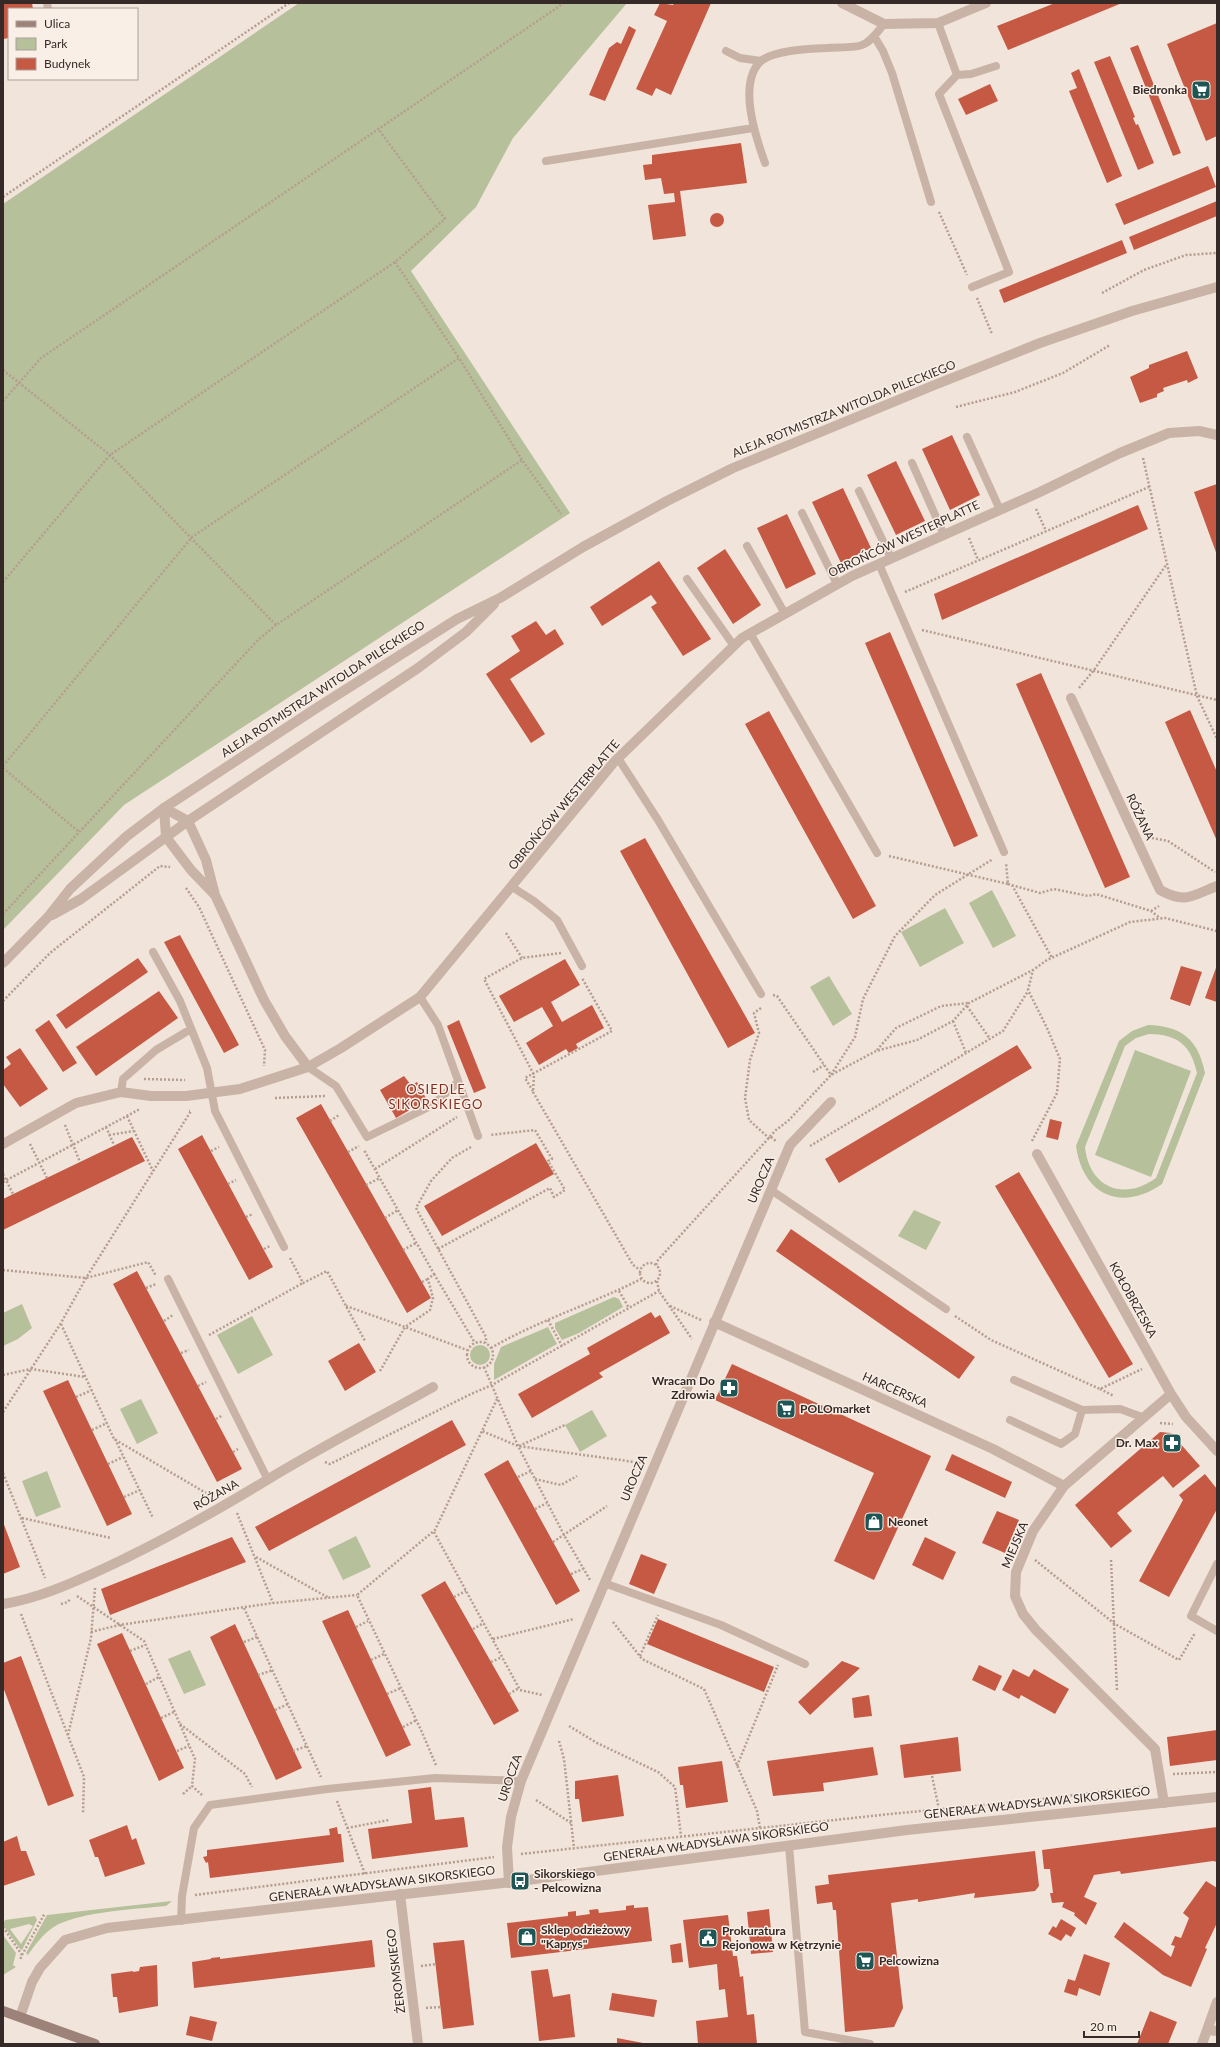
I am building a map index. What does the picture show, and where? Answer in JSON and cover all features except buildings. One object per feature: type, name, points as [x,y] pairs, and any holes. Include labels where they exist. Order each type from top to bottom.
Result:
[{"type":"main road","points":[[3,2011],[95,2044]]},
{"type":"street","points":[[842,3],[884,24],[938,23],[986,3]]},
{"type":"street","name":"ALEJA ROTMISTRZA WITOLDA PILECKIEGO","points":[[3,963],[48,917],[70,889],[127,836],[164,808],[315,709],[457,619],[500,598],[590,543],[667,501],[734,468],[1040,343],[1132,311],[1217,288]]},
{"type":"street","name":"OBROŃCÓW WESTERPLATTE","points":[[3,1144],[76,1103],[121,1092],[151,1096],[213,1094],[240,1089],[270,1081],[308,1067],[341,1048],[420,997],[618,758],[734,646],[750,633],[837,584],[891,558],[1031,496],[1120,453],[1170,433],[1199,432],[1217,435]]},
{"type":"street","name":"ALEJA ROTMISTRZA WITOLDA PILECKIEGO","points":[[48,917],[81,900],[166,837],[418,668],[466,632],[500,598]]},
{"type":"street","name":"RÓŻANA","points":[[1071,698],[1160,890],[1172,897],[1184,899],[1217,886]]},
{"type":"street","points":[[164,808],[188,822],[206,860],[215,895],[264,1000],[285,1036],[308,1067]]},
{"type":"street","points":[[164,808],[166,837],[191,870],[215,895]]},
{"type":"street","name":"UROCZA","points":[[509,1882],[508,1856],[511,1817],[521,1781],[790,1145],[831,1102]]},
{"type":"street","name":"KOŁOBRZESKA","points":[[1037,1154],[1171,1394],[1186,1417],[1217,1451]]},
{"type":"street","name":"HARCERSKA","points":[[714,1322],[993,1449],[1064,1486]]},
{"type":"street","name":"RÓŻANA","points":[[3,1604],[35,1598],[64,1587],[141,1551],[225,1507],[268,1480],[433,1387]]},
{"type":"street","name":"MIEJSKA","points":[[1164,1803],[1155,1749],[1036,1630],[1023,1614],[1015,1596],[1016,1572],[1033,1531],[1064,1486],[1142,1417],[1171,1394]]},
{"type":"street","name":"GENERAŁA WŁADYSŁAWA SIKORSKIEGO","points":[[20,2017],[32,1982],[40,1968],[65,1940],[107,1928],[182,1921],[509,1882],[915,1830],[1217,1797]]},
{"type":"street","name":"ŻEROMSKIEGO","points":[[400,1894],[418,2044]]},
{"type":"street","points":[[1202,2044],[1212,2030],[1217,2002]]},
{"type":"lane","points":[[938,23],[958,75]]},
{"type":"lane","points":[[726,51],[740,58],[761,61],[783,52],[843,46],[862,46],[874,36],[884,24]]},
{"type":"lane","points":[[874,36],[883,51],[892,73],[932,202]]},
{"type":"lane","points":[[761,61],[751,78],[750,101],[753,128],[765,163]]},
{"type":"lane","points":[[972,287],[1009,272],[939,94],[958,75],[971,74],[996,66]]},
{"type":"lane","points":[[546,161],[753,128]]},
{"type":"lane","points":[[967,437],[1000,510]]},
{"type":"lane","points":[[912,463],[944,535]]},
{"type":"lane","points":[[859,491],[891,558]]},
{"type":"lane","points":[[802,513],[837,584]]},
{"type":"lane","points":[[747,546],[785,614]]},
{"type":"lane","points":[[879,564],[1004,852]]},
{"type":"lane","points":[[687,579],[734,646]]},
{"type":"lane","points":[[750,633],[877,853]]},
{"type":"lane","points":[[618,758],[658,820],[761,994]]},
{"type":"lane","points":[[512,887],[534,901],[557,920],[582,966]]},
{"type":"lane","points":[[153,952],[180,1001],[207,1068],[213,1094],[215,1112],[284,1247]]},
{"type":"lane","points":[[420,997],[438,1024],[478,1136]]},
{"type":"lane","points":[[121,1092],[123,1079],[156,1050],[191,1029]]},
{"type":"lane","points":[[308,1067],[336,1086],[367,1137],[433,1105],[458,1082]]},
{"type":"lane","points":[[771,1190],[948,1310]]},
{"type":"lane","points":[[168,1279],[195,1344],[268,1480]]},
{"type":"lane","points":[[1014,1380],[1082,1410],[1120,1409],[1142,1417]]},
{"type":"lane","points":[[1010,1420],[1061,1444],[1075,1434],[1082,1410]]},
{"type":"lane","points":[[1217,1564],[1190,1616],[1217,1631]]},
{"type":"lane","points":[[604,1583],[721,1625],[805,1664]]},
{"type":"lane","points":[[182,1921],[182,1896],[194,1828],[210,1805],[329,1789],[435,1778],[521,1781]]},
{"type":"lane","points":[[790,1846],[805,2032],[870,2044]]},
{"type":"path","points":[[3,197],[289,3]]},
{"type":"path","points":[[3,401],[41,358],[564,3]]},
{"type":"path","points":[[3,582],[110,455],[394,262],[445,220],[379,130]]},
{"type":"path","points":[[932,202],[940,213],[992,334]]},
{"type":"path","points":[[1102,293],[1144,270],[1186,255],[1217,253]]},
{"type":"path","points":[[394,262],[459,358],[522,460],[561,514]]},
{"type":"path","points":[[956,406],[1015,392],[1063,373],[1110,345]]},
{"type":"path","points":[[79,832],[3,767],[192,537],[459,358]]},
{"type":"path","points":[[3,370],[110,455],[192,537],[276,625]]},
{"type":"path","points":[[1142,455],[1197,696],[1217,739]]},
{"type":"path","points":[[3,914],[258,640],[276,625],[522,460]]},
{"type":"path","points":[[893,597],[1149,487]]},
{"type":"path","points":[[1031,496],[1046,531]]},
{"type":"path","points":[[964,525],[978,560]]},
{"type":"path","points":[[1071,698],[1094,670],[1166,565]]},
{"type":"path","points":[[905,623],[919,630],[1217,700]]},
{"type":"path","points":[[1133,834],[1168,841],[1217,874]]},
{"type":"path","points":[[761,994],[777,996],[831,1075],[855,1037],[863,999],[895,936],[935,894],[969,875],[1004,852],[1008,884]]},
{"type":"path","points":[[877,853],[1040,893],[1054,889],[1088,896],[1096,894],[1151,911],[1160,918]]},
{"type":"path","points":[[3,1001],[50,953],[160,866],[171,867],[174,871]]},
{"type":"path","points":[[1012,885],[1052,958]]},
{"type":"path","points":[[186,887],[199,907],[264,1050],[264,1066]]},
{"type":"path","points":[[1000,987],[1033,970],[1052,958],[1130,922],[1165,918],[1217,931]]},
{"type":"path","points":[[506,933],[522,958]]},
{"type":"path","points":[[533,1092],[533,1074],[484,979],[522,958],[567,952]]},
{"type":"path","points":[[582,966],[578,971],[612,1031],[526,1078],[633,1265],[640,1270],[641,1279],[646,1283],[652,1284],[660,1277],[660,1271],[657,1266],[652,1263],[646,1264],[640,1270]]},
{"type":"path","points":[[809,1147],[1003,1030],[1028,991],[1033,970]]},
{"type":"path","points":[[1028,991],[1048,1028],[1060,1059],[1057,1093],[1031,1140],[1037,1154]]},
{"type":"path","points":[[771,1000],[777,996]]},
{"type":"path","points":[[766,1004],[754,1013],[759,1033],[750,1060],[745,1098],[749,1120],[770,1139]]},
{"type":"path","points":[[876,1051],[896,1028],[940,1006],[968,1004],[990,1039]]},
{"type":"path","points":[[953,1021],[966,1053]]},
{"type":"path","points":[[813,1072],[824,1065]]},
{"type":"path","points":[[275,1098],[326,1096]]},
{"type":"path","points":[[3,1182],[142,1108]]},
{"type":"path","points":[[375,1169],[468,1110]]},
{"type":"path","points":[[3,1412],[61,1323],[86,1278],[191,1111],[184,1111]]},
{"type":"path","points":[[330,1121],[343,1113]]},
{"type":"path","points":[[126,1116],[153,1172]]},
{"type":"path","points":[[64,1121],[80,1162]]},
{"type":"path","points":[[106,1127],[114,1145]]},
{"type":"path","points":[[438,1249],[550,1188],[554,1196],[565,1190],[548,1161],[552,1159],[535,1130],[478,1136],[474,1146],[452,1158],[431,1181],[416,1208],[438,1249],[486,1337],[486,1343]]},
{"type":"path","points":[[109,1135],[134,1132]]},
{"type":"path","points":[[358,1138],[416,1243],[474,1343]]},
{"type":"path","points":[[28,1140],[47,1178]]},
{"type":"path","points":[[348,1152],[361,1145]]},
{"type":"path","points":[[3,1174],[13,1194]]},
{"type":"path","points":[[366,1185],[380,1178]]},
{"type":"path","points":[[385,1218],[398,1210]]},
{"type":"path","points":[[403,1250],[416,1243]]},
{"type":"path","points":[[284,1247],[303,1283]]},
{"type":"path","points":[[3,1270],[86,1278],[148,1262],[159,1283]]},
{"type":"path","points":[[181,1353],[303,1283],[327,1271],[365,1341]]},
{"type":"path","points":[[422,1282],[434,1274]]},
{"type":"path","points":[[380,1370],[405,1327],[430,1310],[433,1298],[428,1279]]},
{"type":"path","points":[[491,1348],[548,1320],[641,1279]]},
{"type":"path","points":[[657,1281],[659,1291],[693,1340]]},
{"type":"path","points":[[619,1290],[629,1308]]},
{"type":"path","points":[[492,1385],[659,1291]]},
{"type":"path","points":[[346,1306],[467,1350]]},
{"type":"path","points":[[669,1306],[701,1320]]},
{"type":"path","points":[[948,1310],[991,1340],[1121,1399]]},
{"type":"path","points":[[164,1321],[175,1313],[178,1320]]},
{"type":"path","points":[[548,1320],[562,1346]]},
{"type":"path","points":[[61,1323],[114,1439],[153,1518]]},
{"type":"path","points":[[478,1341],[486,1343],[491,1348],[493,1356],[491,1362],[484,1367],[475,1368],[467,1360],[467,1350],[474,1343],[478,1341]]},
{"type":"path","points":[[1100,1389],[1150,1366]]},
{"type":"path","points":[[484,1367],[518,1446],[564,1535],[591,1583]]},
{"type":"path","points":[[3,1375],[31,1369],[86,1377]]},
{"type":"path","points":[[76,1397],[92,1390]]},
{"type":"path","points":[[91,1632],[119,1625],[273,1603],[357,1595],[434,1532],[498,1398]]},
{"type":"path","points":[[1154,1422],[1178,1424]]},
{"type":"path","points":[[92,1430],[107,1423]]},
{"type":"path","points":[[518,1446],[565,1425]]},
{"type":"path","points":[[482,1431],[518,1446],[642,1463]]},
{"type":"path","points":[[114,1439],[206,1493]]},
{"type":"path","points":[[108,1464],[123,1457]]},
{"type":"path","points":[[518,1476],[531,1471]]},
{"type":"path","points":[[3,1473],[45,1579]]},
{"type":"path","points":[[535,1479],[561,1485],[577,1476]]},
{"type":"path","points":[[124,1497],[140,1490]]},
{"type":"path","points":[[535,1509],[547,1503]]},
{"type":"path","points":[[553,1542],[607,1506]]},
{"type":"path","points":[[237,1513],[256,1557],[273,1603]]},
{"type":"path","points":[[21,1518],[111,1538]]},
{"type":"path","points":[[434,1532],[520,1690],[542,1695]]},
{"type":"path","points":[[256,1557],[329,1598]]},
{"type":"path","points":[[1031,1557],[1115,1624],[1179,1660],[1202,1623]]},
{"type":"path","points":[[1111,1560],[1117,1695],[1112,1690]]},
{"type":"path","points":[[571,1574],[583,1569]]},
{"type":"path","points":[[68,1735],[91,1632],[96,1584]]},
{"type":"path","points":[[454,1597],[466,1591]]},
{"type":"path","points":[[72,1593],[144,1641],[194,1759],[192,1786],[183,1794]]},
{"type":"path","points":[[357,1595],[368,1621],[417,1720],[438,1768]]},
{"type":"path","points":[[244,1608],[307,1746],[347,1828],[365,1874]]},
{"type":"path","points":[[640,1656],[657,1616],[662,1614]]},
{"type":"path","points":[[493,1639],[578,1618]]},
{"type":"path","points":[[23,1621],[84,1777],[83,1814]]},
{"type":"path","points":[[356,1627],[368,1621]]},
{"type":"path","points":[[613,1622],[642,1659],[704,1689],[757,1811],[760,1828]]},
{"type":"path","points":[[473,1629],[484,1624]]},
{"type":"path","points":[[244,1642],[257,1637]]},
{"type":"path","points":[[130,1651],[145,1645]]},
{"type":"path","points":[[371,1660],[384,1654]]},
{"type":"path","points":[[491,1662],[502,1657]]},
{"type":"path","points":[[737,1766],[779,1666],[776,1661]]},
{"type":"path","points":[[258,1675],[273,1670]]},
{"type":"path","points":[[146,1684],[159,1677]]},
{"type":"path","points":[[387,1694],[401,1688]]},
{"type":"path","points":[[509,1694],[519,1688]]},
{"type":"path","points":[[275,1710],[288,1704]]},
{"type":"path","points":[[161,1718],[174,1712]]},
{"type":"path","points":[[403,1727],[417,1720]]},
{"type":"path","points":[[179,1724],[245,1774],[253,1789]]},
{"type":"path","points":[[569,1726],[597,1743],[658,1772],[675,1787],[681,1836]]},
{"type":"path","points":[[559,1741],[564,1759],[574,1848]]},
{"type":"path","points":[[177,1751],[189,1746]]},
{"type":"path","points":[[293,1750],[307,1746]]},
{"type":"path","points":[[1169,1768],[1171,1774],[1217,1772]]},
{"type":"path","points":[[932,1776],[940,1809]]},
{"type":"path","points":[[182,1896],[574,1848],[995,1804],[1161,1784]]},
{"type":"path","points":[[192,1786],[210,1805]]},
{"type":"path","points":[[536,1800],[572,1824]]},
{"type":"path","points":[[995,1804],[996,1809]]},
{"type":"path","points":[[347,1828],[389,1820]]},
{"type":"path","points":[[20,1960],[45,1913]]},
{"type":"path","points":[[3,1926],[22,1955]]},
{"type":"path","points":[[419,1966],[436,1964]]},
{"type":"path","points":[[424,2008],[441,2007]]},
{"type":"green space","points":[[299,3],[627,3],[513,138],[476,207],[411,271],[570,513],[124,805],[3,930],[3,204]]},
{"type":"green space","points":[[992,890],[1016,936],[993,948],[969,903]]},
{"type":"green space","points":[[945,908],[964,943],[920,967],[901,932]]},
{"type":"green space","points":[[829,976],[852,1014],[833,1026],[810,987]]},
{"type":"green space","points":[[1148,1025],[1170,1028],[1179,1032],[1193,1043],[1202,1061],[1205,1073],[1162,1184],[1133,1197],[1119,1197],[1107,1194],[1096,1187],[1087,1177],[1080,1163],[1076,1146],[1119,1041],[1132,1031]],"holes":[[[1149,1034],[1175,1039],[1187,1048],[1197,1073],[1156,1178],[1144,1185],[1132,1189],[1120,1189],[1101,1181],[1093,1172],[1088,1161],[1085,1147],[1125,1046],[1136,1038]]]},
{"type":"green space","points":[[1135,1050],[1191,1071],[1151,1177],[1095,1155]]},
{"type":"green space","points":[[914,1210],[941,1222],[926,1250],[898,1236]]},
{"type":"green space","points":[[614,1297],[619,1299],[623,1307],[579,1333],[562,1340],[555,1328],[555,1323]]},
{"type":"green space","points":[[22,1304],[32,1328],[18,1339],[3,1346],[3,1313]]},
{"type":"green space","points":[[252,1316],[273,1355],[238,1374],[217,1335]]},
{"type":"green space","points":[[548,1327],[557,1344],[494,1380],[494,1364],[501,1347]]},
{"type":"green space","points":[[476,1345],[484,1345],[490,1351],[490,1359],[484,1365],[476,1365],[470,1359],[470,1351]]},
{"type":"green space","points":[[141,1399],[158,1433],[137,1444],[120,1409]]},
{"type":"green space","points":[[592,1410],[607,1436],[580,1452],[565,1425]]},
{"type":"green space","points":[[47,1471],[61,1507],[36,1517],[22,1481]]},
{"type":"green space","points":[[356,1536],[371,1567],[343,1580],[328,1550]]},
{"type":"green space","points":[[190,1650],[206,1685],[184,1694],[168,1659]]},
{"type":"green space","points":[[172,1901],[166,1906],[128,1909],[88,1915],[58,1924],[39,1940],[28,1955],[26,1953],[47,1915]]},
{"type":"green space","points":[[35,1916],[37,1920],[22,1950],[3,1925],[5,1920]],"holes":[[[29,1924],[33,1926],[21,1944],[10,1929]]]},
{"type":"green space","points":[[3,1935],[16,1953],[13,1965],[16,1967],[3,1975]]},
{"type":"place","name":"Biedronka","points":[[1201,90]]},
{"type":"place","name":"Wracam Do Zdrowia","points":[[729,1388]]},
{"type":"place","name":"POLOmarket","points":[[786,1409]]},
{"type":"place","name":"Dr. Max","points":[[1172,1443]]},
{"type":"place","name":"Neonet","points":[[874,1522]]},
{"type":"place","name":"Sikorskiego - Pelcowizna","points":[[520,1881]]},
{"type":"place","name":"Sklep odzieżowy \"Kaprys\"","points":[[527,1937]]},
{"type":"place","name":"Prokuratura Rejonowa w Kętrzynie","points":[[708,1938]]},
{"type":"place","name":"Pelcowizna","points":[[865,1961]]},
{"type":"district","name":"OSIEDLE SIKORSKIEGO","points":[[436,1096]]}]
